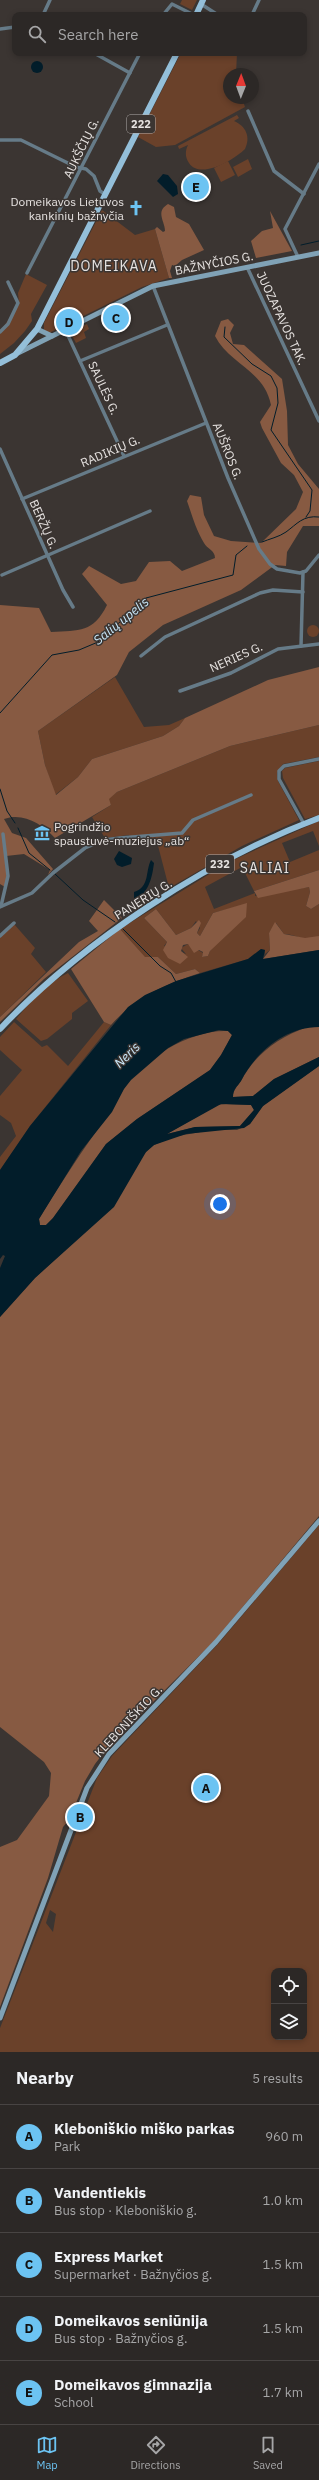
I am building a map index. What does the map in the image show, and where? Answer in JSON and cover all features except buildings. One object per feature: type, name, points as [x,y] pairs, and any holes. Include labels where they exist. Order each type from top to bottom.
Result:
[{"type":"main road","points":[[197,12],[202,2]]},
{"type":"main road","name":"222","points":[[0,362],[15,355],[37,329],[176,56]]},
{"type":"main road","name":"PANERIŲ G.","points":[[0,1029],[47,983],[120,926],[220,864],[319,818]]},
{"type":"street","points":[[44,12],[50,0]]},
{"type":"street","points":[[253,12],[259,0]]},
{"type":"street","points":[[202,2],[214,12]]},
{"type":"street","points":[[165,12],[172,4],[189,12]]},
{"type":"street","points":[[0,29],[12,27]]},
{"type":"street","points":[[99,56],[130,73]]},
{"type":"street","name":"AUKŠČIŲ G.","points":[[27,273],[82,169],[138,56]]},
{"type":"street","points":[[248,111],[274,171],[304,194]]},
{"type":"street","points":[[0,140],[21,140],[92,174],[100,190],[106,195]]},
{"type":"street","points":[[298,257],[286,229],[319,164]]},
{"type":"street","name":"BAŽNYČIOS G.","points":[[15,355],[153,286],[319,252]]},
{"type":"street","name":"JUOZAPAVOS TAK.","points":[[247,267],[319,421]]},
{"type":"street","points":[[0,332],[8,324],[18,302],[8,282]]},
{"type":"street","name":"AUŠROS G.","points":[[153,286],[167,326],[206,423],[259,549],[270,564],[277,569],[303,572]]},
{"type":"street","points":[[80,361],[167,326]]},
{"type":"street","points":[[37,329],[52,336]]},
{"type":"street","name":"SAULĖS G.","points":[[65,329],[124,456]]},
{"type":"street","name":"RADIKIŲ G.","points":[[22,499],[206,423]]},
{"type":"street","name":"BERŽŲ G.","points":[[0,448],[47,555],[73,606]]},
{"type":"street","points":[[2,575],[150,511]]},
{"type":"street","points":[[301,646],[303,572],[308,569],[319,555]]},
{"type":"street","points":[[141,656],[156,643],[180,629],[260,593],[273,590],[303,592]]},
{"type":"street","name":"NERIES G.","points":[[180,691],[232,673],[278,649],[319,644]]},
{"type":"street","points":[[304,824],[279,779],[280,771],[284,766],[319,759]]},
{"type":"street","points":[[1,906],[32,893],[53,873],[85,848],[120,838],[182,833],[193,820],[251,795]]},
{"type":"street","points":[[1,906],[8,876],[3,834]]},
{"type":"street","points":[[0,936],[14,923]]},
{"type":"street","name":"KLEBONIŠKIO G.","points":[[0,2018],[80,1805],[95,1772],[109,1754],[216,1642],[319,1521]]},
{"type":"shaded area","points":[[182,0],[197,0],[192,10],[180,4]]},
{"type":"shaded area","points":[[179,56],[237,56],[236,68],[223,68],[223,104],[244,104],[245,107],[175,145],[156,147],[138,137]]},
{"type":"shaded area","points":[[237,115],[239,118],[234,121],[242,126],[246,132],[248,140],[245,149],[225,163],[209,169],[201,170],[194,168],[189,163],[186,156],[188,145],[179,149],[178,146]]},
{"type":"shaded area","points":[[248,159],[252,169],[238,177],[233,167]]},
{"type":"shaded area","points":[[228,161],[235,175],[221,182],[214,168]]},
{"type":"shaded area","points":[[168,204],[174,207],[176,217],[189,224],[204,250],[182,260],[175,266],[172,265],[170,271],[172,278],[169,278],[155,229],[157,227],[163,232],[165,231],[161,213],[164,207]]},
{"type":"shaded area","points":[[102,210],[135,235],[155,229],[169,278],[142,287],[49,333],[44,330],[44,323]]},
{"type":"shaded area","points":[[270,211],[292,251],[256,258],[251,241],[262,231],[273,228]]},
{"type":"shaded area","points":[[26,274],[47,285],[31,314],[32,321],[14,343],[0,354],[0,332],[19,304],[18,293]]},
{"type":"shaded area","points":[[228,319],[234,325],[230,333],[233,344],[244,345],[282,379],[287,411],[288,445],[298,464],[319,489],[319,526],[303,526],[287,552],[286,566],[275,565],[241,590],[163,625],[129,652],[117,675],[38,731],[45,765],[56,795],[78,777],[92,759],[163,736],[179,726],[185,718],[268,680],[319,667],[319,725],[230,746],[117,792],[109,799],[111,805],[55,838],[38,824],[25,818],[11,817],[4,819],[12,833],[26,838],[53,869],[48,875],[50,870],[24,854],[6,856],[8,876],[5,887],[0,884],[0,605],[39,608],[51,632],[70,631],[85,628],[96,621],[107,605],[82,574],[89,566],[121,584],[136,581],[149,562],[170,561],[182,571],[215,558],[214,553],[205,545],[196,528],[187,501],[190,495],[201,497],[204,515],[214,536],[231,541],[261,543],[296,509],[303,492],[294,475],[281,463],[262,428],[260,422],[271,405],[267,393],[254,375],[221,346],[215,336],[221,321]]},
{"type":"shaded area","points":[[87,324],[89,329],[84,332],[86,338],[76,343],[70,332]]},
{"type":"shaded area","points":[[311,625],[315,625],[319,631],[315,637],[311,637],[307,633],[307,629]]},
{"type":"shaded area","points":[[115,677],[144,727],[169,725],[185,718],[179,726],[163,736],[92,759],[78,777],[55,795],[45,765],[38,731]]},
{"type":"shaded area","points":[[319,725],[319,757],[283,764],[277,773],[278,781],[299,820],[242,846],[169,888],[156,838],[131,838],[129,835],[105,838],[92,817],[111,805],[108,799],[117,792],[230,746]]},
{"type":"shaded area","points":[[319,761],[319,815],[305,819],[283,778],[282,771],[285,768]]},
{"type":"shaded area","points":[[319,821],[319,846],[313,831],[282,843],[290,862],[319,850],[319,870],[254,891],[242,867],[205,887],[214,909],[255,893],[255,896],[309,887],[310,892],[306,906],[311,909],[319,904],[319,936],[306,939],[284,934],[276,923],[269,933],[270,950],[265,954],[265,950],[261,949],[248,959],[200,973],[195,969],[176,974],[158,957],[145,958],[120,929],[229,862]],"holes":[[[247,904],[210,951],[208,956],[202,957],[203,953],[188,944],[181,948],[186,954],[164,946],[167,942],[144,918],[156,909],[176,935],[191,928],[196,921],[200,928],[197,933],[200,936],[213,913]]]},
{"type":"shaded area","points":[[319,870],[319,904],[311,909],[306,906],[310,892],[309,887],[258,898],[254,891]]},
{"type":"shaded area","points":[[104,900],[122,918],[44,979],[0,1022],[0,1017],[79,942],[98,931],[89,921]]},
{"type":"shaded area","points":[[247,903],[246,917],[210,951],[208,956],[202,957],[203,952],[199,950],[194,953],[188,944],[183,945],[181,951],[188,957],[180,964],[168,958],[163,950],[167,942],[144,918],[156,909],[176,935],[191,928],[199,920],[201,923],[197,933],[200,936],[213,913]]},
{"type":"shaded area","points":[[275,922],[284,934],[305,938],[319,936],[319,950],[263,959],[270,950],[269,933]]},
{"type":"shaded area","points":[[14,924],[35,948],[31,954],[46,972],[0,1017],[0,937]]},
{"type":"shaded area","points":[[120,929],[145,957],[158,957],[176,974],[195,969],[200,973],[163,987],[141,999],[131,1006],[111,1025],[104,1022],[71,969]]},
{"type":"shaded area","points":[[68,973],[88,1001],[72,1013],[72,1019],[47,1039],[41,1041],[16,1019],[46,987]]},
{"type":"shaded area","points":[[14,1022],[42,1047],[47,1045],[68,1066],[104,1022],[111,1025],[30,1126],[0,1170],[0,1157],[16,1136],[11,1123],[0,1115],[0,1096],[22,1070],[0,1050],[0,1037]]},
{"type":"shaded area","points":[[307,1027],[319,1027],[319,1057],[274,1079],[253,1096],[233,1097],[234,1090],[247,1071],[261,1055],[277,1042],[296,1031]]},
{"type":"shaded area","points":[[228,1031],[232,1035],[221,1055],[210,1070],[137,1119],[106,1144],[53,1218],[46,1225],[40,1225],[39,1219],[47,1206],[131,1078],[155,1057],[184,1040],[199,1035]]},
{"type":"shaded area","points":[[319,1066],[319,1516],[215,1640],[108,1747],[95,1764],[85,1781],[69,1820],[63,1827],[48,1878],[0,2007],[0,1847],[17,1840],[49,1796],[51,1773],[44,1762],[0,1727],[0,1317],[35,1278],[63,1252],[146,1152],[154,1145],[173,1137],[211,1130],[237,1130],[250,1124],[263,1106]]},
{"type":"shaded area","points":[[217,1105],[251,1105],[254,1110],[240,1126],[195,1127],[167,1134]]},
{"type":"shaded area","points":[[319,1525],[319,2052],[0,2052],[0,2028],[97,1778],[112,1756],[218,1644]],"holes":[[[50,1910],[56,1914],[53,1932],[46,1923]]]},
{"type":"water","points":[[35,61],[39,61],[43,67],[39,73],[35,73],[31,69],[31,65]]},
{"type":"water","points":[[163,174],[168,175],[177,186],[178,194],[173,197],[157,181]]},
{"type":"water","points":[[119,851],[132,858],[131,864],[122,867],[117,865],[114,859]]},
{"type":"water","points":[[151,860],[154,863],[149,884],[143,893],[134,900],[134,892],[143,887],[145,883]]},
{"type":"water","name":"Neris","points":[[261,949],[265,950],[263,959],[319,950],[319,1027],[295,1031],[283,1036],[263,1051],[247,1070],[234,1090],[233,1097],[253,1096],[274,1079],[319,1057],[319,1066],[263,1106],[250,1124],[244,1128],[186,1134],[154,1145],[146,1152],[114,1207],[35,1278],[0,1317],[0,1268],[5,1256],[3,1255],[0,1259],[0,1170],[30,1126],[128,1007],[145,995],[176,981],[248,959]],"holes":[[[219,1030],[228,1031],[232,1035],[221,1055],[210,1070],[137,1119],[106,1144],[53,1218],[46,1225],[40,1225],[39,1219],[81,1151],[112,1112],[124,1089],[131,1080],[168,1048],[184,1039]],[[221,1104],[251,1105],[254,1110],[240,1126],[195,1127],[167,1134]]]},
{"type":"waterway","name":"Salių upelis","points":[[301,245],[319,241]]},
{"type":"waterway","points":[[225,327],[224,337],[252,364],[271,376],[277,388],[278,403],[271,430],[312,490],[310,511],[306,517]]},
{"type":"waterway","name":"Salių upelis","points":[[262,542],[283,534],[304,519],[309,517],[319,517]]},
{"type":"waterway","name":"Salių upelis","points":[[0,713],[52,655],[79,650],[98,642],[146,598],[233,575],[236,555],[247,546]]},
{"type":"waterway","name":"Salių upelis","points":[[0,789],[7,811],[15,823]]},
{"type":"waterway","name":"Salių upelis","points":[[18,828],[29,853],[50,870]]},
{"type":"waterway","name":"Salių upelis","points":[[55,874],[83,900],[115,922]]},
{"type":"waterway","name":"Salių upelis","points":[[123,929],[160,966],[171,973],[176,982]]},
{"type":"place","name":"Domeikavos gimnazija","points":[[196,187]]},
{"type":"place","name":"Domeikavos Lietuvos kankinių bažnyčia","points":[[136,208]]},
{"type":"place","name":"Express Market","points":[[116,318]]},
{"type":"place","name":"Domeikavos seniūnija","points":[[69,322]]},
{"type":"place","name":"Pogrindžio spaustuvė-muziejus „ab“","points":[[42,833]]},
{"type":"place","name":"Kleboniškio miško parkas","points":[[206,1788]]},
{"type":"place","name":"Vandentiekis","points":[[80,1817]]},
{"type":"district","name":"DOMEIKAVA","points":[[114,266]]},
{"type":"district","name":"SALIAI","points":[[265,868]]}]
